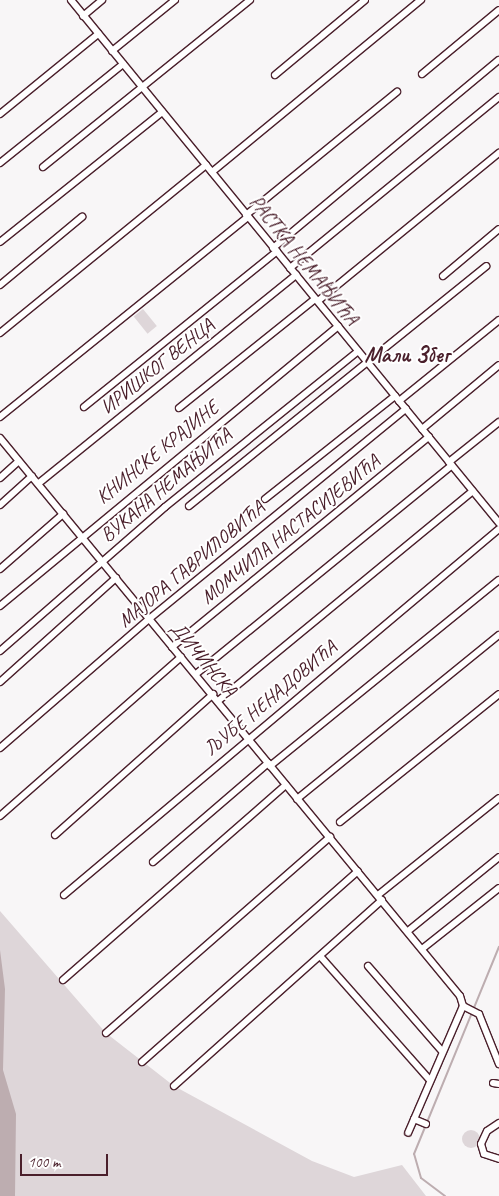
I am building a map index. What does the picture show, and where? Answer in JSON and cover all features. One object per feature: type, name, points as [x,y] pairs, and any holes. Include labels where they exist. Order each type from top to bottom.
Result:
[{"type":"street","name":"РАСТКА НЕМАЊИЋА","points":[[71,0],[499,523]]},
{"type":"street","points":[[83,16],[102,0]]},
{"type":"street","points":[[112,51],[175,0]]},
{"type":"street","points":[[44,167],[250,0]]},
{"type":"street","points":[[275,74],[365,0]]},
{"type":"street","points":[[212,172],[421,0]]},
{"type":"street","points":[[422,74],[499,10]]},
{"type":"street","points":[[0,114],[98,34]]},
{"type":"street","points":[[84,408],[499,60]]},
{"type":"street","points":[[0,162],[122,64]]},
{"type":"street","points":[[0,417],[397,92]]},
{"type":"street","points":[[290,268],[499,97]]},
{"type":"street","points":[[0,242],[162,112]]},
{"type":"street","points":[[179,408],[499,153]]},
{"type":"street","points":[[0,333],[206,165]]},
{"type":"street","points":[[0,285],[82,217]]},
{"type":"street","points":[[443,276],[499,229]]},
{"type":"street","points":[[190,506],[486,266]]},
{"type":"street","name":"ИРИШКОГ ВЕНЦА","points":[[38,483],[296,275]]},
{"type":"street","points":[[266,499],[499,320]]},
{"type":"street","name":"КНИНСКЕ КРАЈИНЕ","points":[[0,606],[80,536],[338,326]]},
{"type":"street","name":"ВУКАНА НЕМАЊИЋА","points":[[0,651],[102,560],[358,351]]},
{"type":"street","points":[[422,428],[499,365]]},
{"type":"street","name":"МАЈОРА ГАВРИЛОВИЋА","points":[[0,748],[149,619],[406,409]]},
{"type":"street","points":[[196,674],[451,464],[499,422]]},
{"type":"street","name":"МОМЧИЛА НАСТАСИЈЕВИЋА","points":[[172,647],[429,437]]},
{"type":"street","name":"ДИЧИНСКА","points":[[0,438],[408,931],[465,1005]]},
{"type":"street","points":[[0,478],[19,461]]},
{"type":"street","points":[[0,505],[32,476]]},
{"type":"street","points":[[218,701],[473,491]]},
{"type":"street","points":[[492,515],[499,509]]},
{"type":"street","points":[[0,569],[63,514]]},
{"type":"street","name":"ЉУБЕ НЕНАДОВИЋА","points":[[64,895],[247,737],[499,529]]},
{"type":"street","points":[[0,682],[116,578]]},
{"type":"street","points":[[153,862],[269,764],[499,580]]},
{"type":"street","points":[[297,799],[499,635]]},
{"type":"street","points":[[0,816],[181,657]]},
{"type":"street","points":[[55,836],[213,694]]},
{"type":"street","points":[[340,822],[499,694]]},
{"type":"street","points":[[63,980],[286,785]]},
{"type":"street","points":[[174,1086],[320,956],[380,897],[499,798]]},
{"type":"street","points":[[106,1033],[330,838]]},
{"type":"street","points":[[408,931],[499,857]]},
{"type":"street","points":[[142,1062],[358,871]]},
{"type":"street","points":[[422,949],[499,888]]},
{"type":"street","points":[[320,956],[429,1079]]},
{"type":"street","points":[[368,966],[442,1051]]},
{"type":"street","points":[[408,1133],[429,1079],[465,1005],[476,1012],[499,1064]]},
{"type":"street","points":[[414,1119],[424,1124]]},
{"type":"street","points":[[499,1123],[487,1131],[481,1144],[484,1154],[499,1159]]},
{"type":"shaded area","points":[[143,309],[157,326],[148,334],[134,317]]},
{"type":"shaded area","points":[[0,911],[106,1033],[174,1086],[312,1161],[354,1177],[402,1165],[426,1196],[0,1196]]},
{"type":"shaded area","points":[[0,950],[5,989],[3,1070],[16,1114],[15,1196],[0,1196]]},
{"type":"shaded area","points":[[471,1130],[477,1133],[480,1139],[477,1145],[471,1148],[465,1145],[462,1139],[465,1133]]},
{"type":"waterway","points":[[445,1196],[421,1178],[414,1154],[499,947]]},
{"type":"district","name":"Мали Збег","points":[[407,356]]}]
